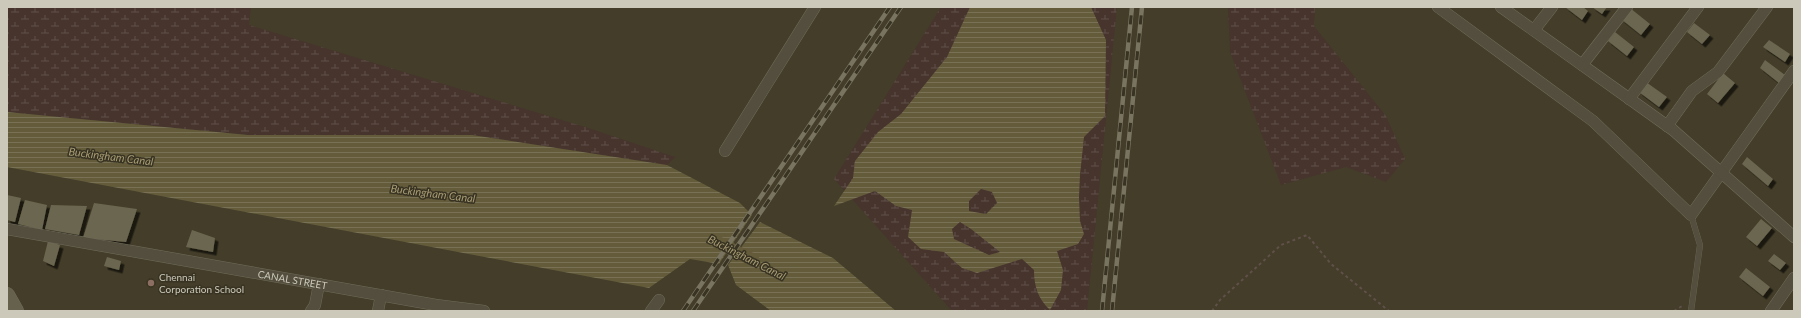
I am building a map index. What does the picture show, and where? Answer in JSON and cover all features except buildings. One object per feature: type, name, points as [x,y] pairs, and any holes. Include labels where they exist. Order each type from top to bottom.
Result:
[{"type":"main road","points":[[7,295],[16,311]]},
{"type":"street","points":[[725,151],[815,7]]},
{"type":"street","points":[[1438,7],[1593,121],[1691,215],[1794,71]]},
{"type":"street","points":[[1501,7],[1667,126],[1794,237]]},
{"type":"street","points":[[1534,30],[1552,7]]},
{"type":"street","points":[[1582,65],[1626,7]]},
{"type":"street","points":[[1629,99],[1698,7]]},
{"type":"street","points":[[1667,126],[1692,91],[1718,72],[1767,7]]},
{"type":"street","name":"CANAL STREET","points":[[7,229],[382,295],[435,308],[484,311]]},
{"type":"street","points":[[1771,311],[1794,278]]},
{"type":"street","points":[[311,311],[315,305],[319,284]]},
{"type":"street","points":[[378,311],[382,295]]},
{"type":"street","points":[[651,311],[659,300]]},
{"type":"lane","points":[[1691,215],[1700,245],[1691,311]]},
{"type":"path","points":[[1212,311],[1220,300],[1281,245],[1307,235],[1331,264],[1389,311]]},
{"type":"green space","points":[[7,7],[251,7],[249,25],[585,127],[675,157],[667,165],[472,135],[248,135],[7,112]]},
{"type":"green space","points":[[941,7],[1117,7],[1087,311],[952,311],[834,179]]},
{"type":"green space","points":[[1228,7],[1315,7],[1314,26],[1386,116],[1405,159],[1386,182],[1346,167],[1281,185],[1230,52]]},
{"type":"water","points":[[970,7],[1091,7],[1106,40],[1105,116],[1084,137],[1079,197],[1080,221],[1084,234],[1078,244],[1057,251],[1063,270],[1061,290],[1050,310],[1042,301],[1038,292],[1034,270],[1022,259],[977,273],[962,268],[944,252],[921,249],[908,237],[912,210],[896,206],[875,191],[834,206],[853,178],[855,161],[878,132],[901,114],[947,57]],"holes":[[[981,189],[992,192],[997,203],[986,214],[969,211],[969,201]],[[960,222],[971,229],[1000,252],[989,255],[954,239],[952,229]]]},
{"type":"water","points":[[7,112],[248,135],[472,135],[667,165],[740,203],[752,215],[719,264],[690,259],[649,288],[7,167]]},
{"type":"water","points":[[760,222],[833,258],[896,311],[771,311],[736,285],[728,265]]},
{"type":"waterway","name":"Buckingham Canal","points":[[715,241],[753,260]]},
{"type":"railway","points":[[683,311],[890,7]]},
{"type":"railway","points":[[693,311],[901,7]]},
{"type":"railway","points":[[1102,311],[1132,7]]},
{"type":"railway","points":[[1112,311],[1142,7]]},
{"type":"place","name":"Chennai Corporation School","points":[[151,283]]}]
